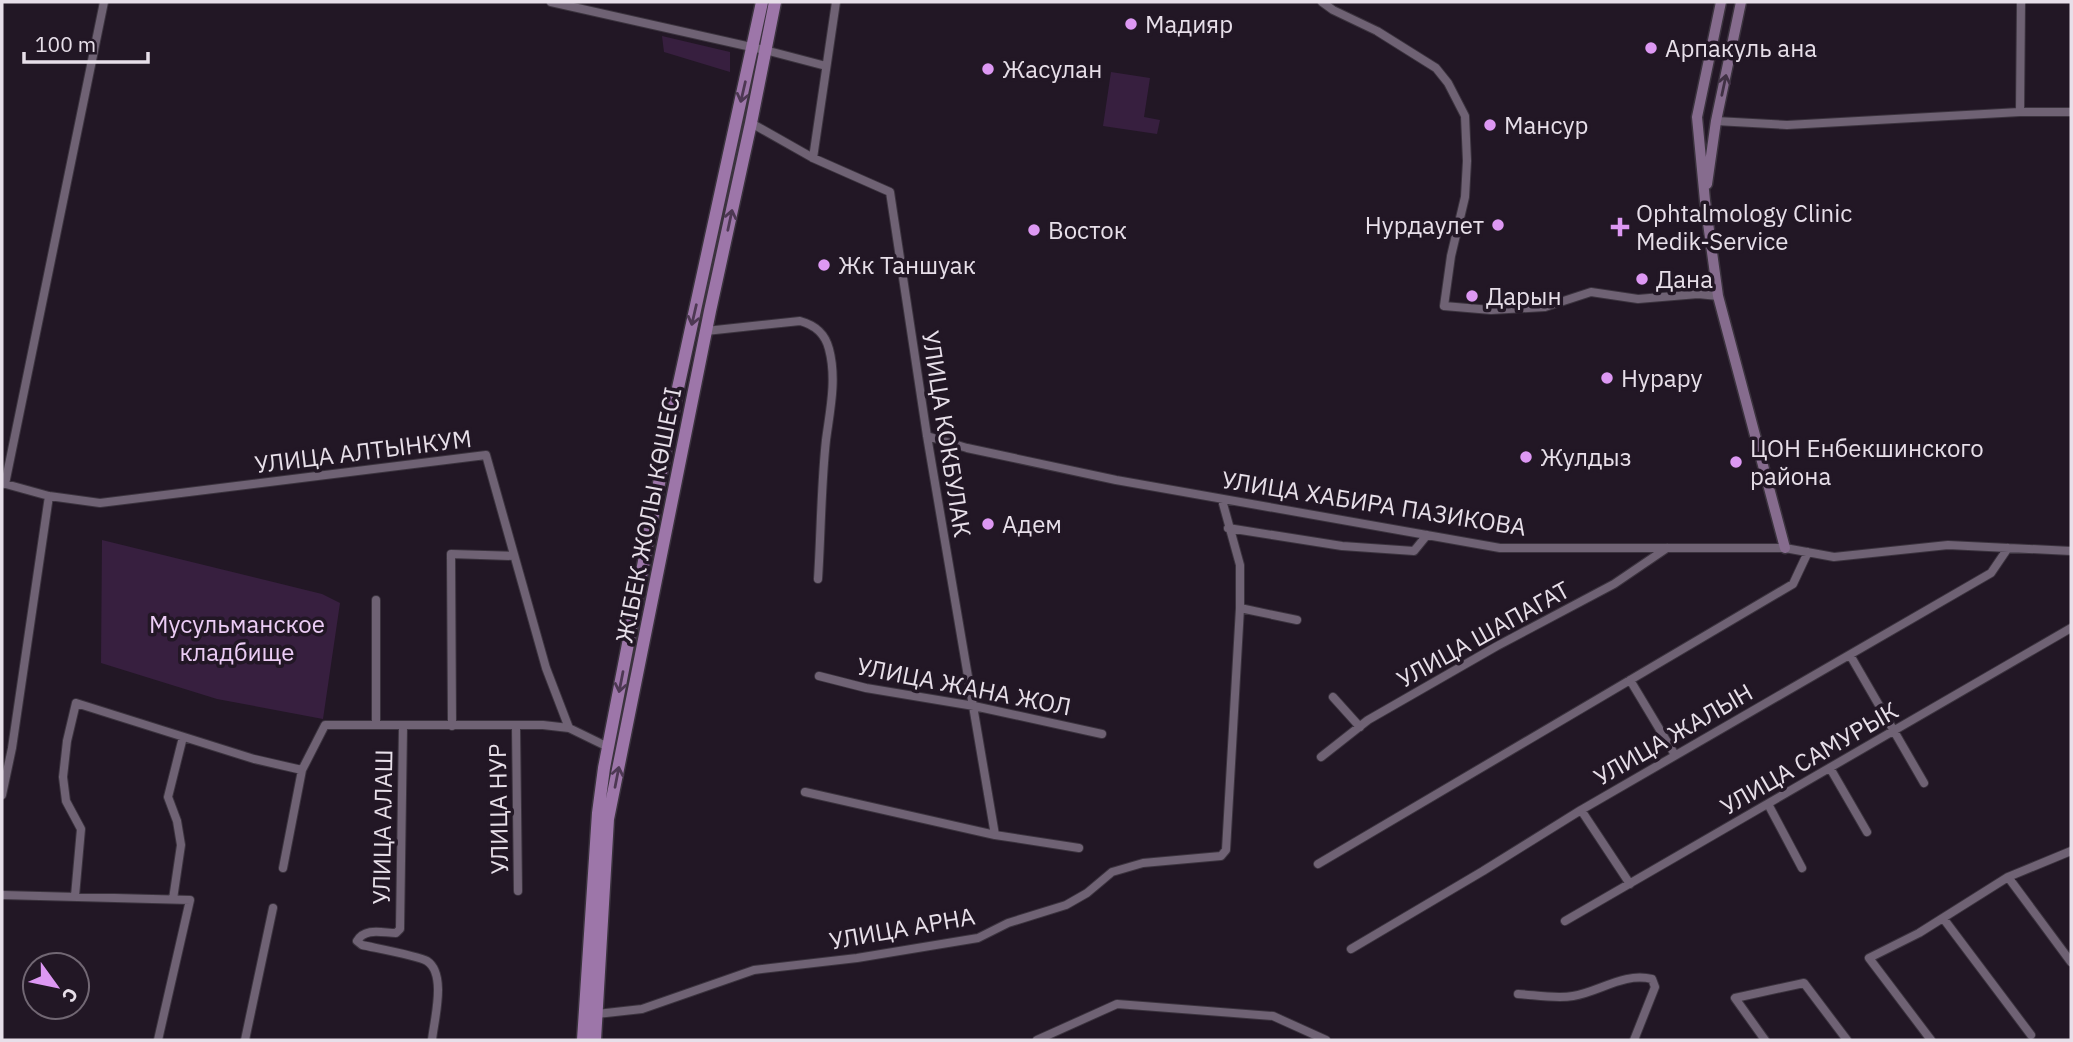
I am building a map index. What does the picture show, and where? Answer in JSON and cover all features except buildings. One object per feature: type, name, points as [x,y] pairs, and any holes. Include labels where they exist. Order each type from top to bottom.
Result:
[{"type":"main road","name":"ЖІБЕК ЖОЛЫ КӨШЕСІ","points":[[595,1040],[608,819],[706,331],[751,123],[762,2]]},
{"type":"main road","name":"ЖІБЕК ЖОЛЫ КӨШЕСІ","points":[[583,1040],[598,813],[608,747],[673,411],[759,48],[775,2]]},
{"type":"street","points":[[3,484],[104,2]]},
{"type":"street","points":[[551,2],[759,48],[826,66]]},
{"type":"street","points":[[813,158],[836,2]]},
{"type":"street","points":[[1322,2],[1332,10],[1377,31],[1436,68],[1448,83],[1465,116],[1465,197],[1451,256],[1444,306],[1491,310],[1545,307],[1591,292],[1638,299],[1698,294],[1718,296]]},
{"type":"street","points":[[1721,2],[1697,117],[1705,201],[1718,296],[1785,548]]},
{"type":"street","points":[[1705,201],[1716,121],[1741,2]]},
{"type":"street","points":[[2020,112],[2021,2]]},
{"type":"street","points":[[1716,121],[1787,125],[2020,112],[2071,112]]},
{"type":"street","name":"УЛИЦА КОКБУЛАК","points":[[751,123],[813,158],[891,192],[927,436],[995,835]]},
{"type":"street","points":[[706,331],[800,321],[812,324],[822,332],[829,350],[833,398],[826,441],[818,579]]},
{"type":"street","name":"УЛИЦА ХАБИРА ПАЗИКОВА","points":[[927,436],[967,448],[1116,480],[1500,548],[1785,548],[1834,557],[1948,545],[2071,551]]},
{"type":"street","name":"УЛИЦА АЛТЫНКУМ","points":[[3,484],[49,496],[100,503],[486,455],[546,668],[569,728]]},
{"type":"street","points":[[2,795],[12,748],[49,496]]},
{"type":"street","name":"УЛИЦА АРНА","points":[[597,1014],[642,1009],[754,970],[857,958],[978,938],[1008,923],[1066,905],[1087,893],[1112,872],[1143,863],[1221,856],[1226,850],[1228,824],[1240,608],[1240,565],[1222,500]]},
{"type":"street","points":[[1228,528],[1342,546],[1414,551],[1427,535]]},
{"type":"street","name":"УЛИЦА ШАПАГАТ","points":[[1321,757],[1360,727],[1497,646],[1614,584],[1667,548]]},
{"type":"street","name":"УЛИЦА ЖАЛЫН","points":[[1351,949],[1581,810],[1991,573],[2008,548]]},
{"type":"street","points":[[1318,864],[1793,584],[1808,552]]},
{"type":"street","points":[[452,726],[451,554],[513,556]]},
{"type":"street","name":"УЛИЦА АЛАШ","points":[[376,600],[376,725]]},
{"type":"street","points":[[1240,608],[1297,620]]},
{"type":"street","name":"УЛИЦА САМУРЫК","points":[[1565,922],[2071,628]]},
{"type":"street","points":[[1850,655],[1924,783]]},
{"type":"street","name":"УЛИЦА ЖАНА ЖОЛ","points":[[819,676],[866,688],[974,706],[1102,734]]},
{"type":"street","points":[[1630,680],[1675,755]]},
{"type":"street","points":[[1333,696],[1360,727]]},
{"type":"street","points":[[75,896],[81,829],[66,801],[63,778],[76,703],[254,759],[302,769]]},
{"type":"street","points":[[283,868],[302,769],[325,725],[544,725],[569,728],[608,747]]},
{"type":"street","name":"УЛИЦА АЛАШ","points":[[402,727],[400,929],[396,933],[366,932],[357,941],[362,945],[427,961],[437,973],[439,985],[432,1040]]},
{"type":"street","name":"УЛИЦА НУР","points":[[516,727],[518,891]]},
{"type":"street","points":[[173,899],[181,845],[177,821],[168,797],[183,737]]},
{"type":"street","points":[[2,746],[12,748]]},
{"type":"street","points":[[1830,768],[1867,832]]},
{"type":"street","points":[[805,792],[995,835],[1079,848]]},
{"type":"street","points":[[1768,804],[1802,868]]},
{"type":"street","points":[[1581,810],[1630,884]]},
{"type":"street","points":[[1931,1040],[1869,958],[1943,918],[2008,877],[2071,851]]},
{"type":"street","points":[[2008,877],[2071,962]]},
{"type":"street","points":[[2,895],[190,900],[158,1040]]},
{"type":"street","points":[[245,1040],[273,908]]},
{"type":"street","points":[[1943,918],[2031,1034]]},
{"type":"street","points":[[1518,994],[1572,996],[1617,981],[1644,977],[1652,979],[1655,987],[1634,1040]]},
{"type":"street","points":[[1765,1040],[1735,998],[1804,983],[1847,1040]]},
{"type":"street","points":[[1037,1040],[1117,1004],[1273,1016],[1326,1040]]},
{"type":"green space","points":[[662,36],[730,52],[730,72],[664,52]]},
{"type":"green space","points":[[1111,72],[1150,78],[1144,117],[1160,120],[1157,134],[1103,126]]},
{"type":"green space","name":"Мусульманское кладбище","points":[[102,540],[322,594],[340,603],[323,719],[217,699],[101,663]]},
{"type":"place","name":"Мадияр","points":[[1131,24]]},
{"type":"place","name":"Арпакуль ана","points":[[1651,48]]},
{"type":"place","name":"Жасулан","points":[[988,69]]},
{"type":"place","name":"Мансур","points":[[1490,125]]},
{"type":"place","name":"Нурдаулет","points":[[1498,225]]},
{"type":"place","name":"Ophtalmology Clinic Medik-Service","points":[[1620,227]]},
{"type":"place","name":"Восток","points":[[1034,230]]},
{"type":"place","name":"Жк Таншуак","points":[[824,265]]},
{"type":"place","name":"Дана","points":[[1642,279]]},
{"type":"place","name":"Дарын","points":[[1472,296]]},
{"type":"place","name":"Нурару","points":[[1607,378]]},
{"type":"place","name":"Жулдыз","points":[[1526,457]]},
{"type":"place","name":"ЦОН Енбекшинского района","points":[[1736,462]]},
{"type":"place","name":"Адем","points":[[988,524]]}]
